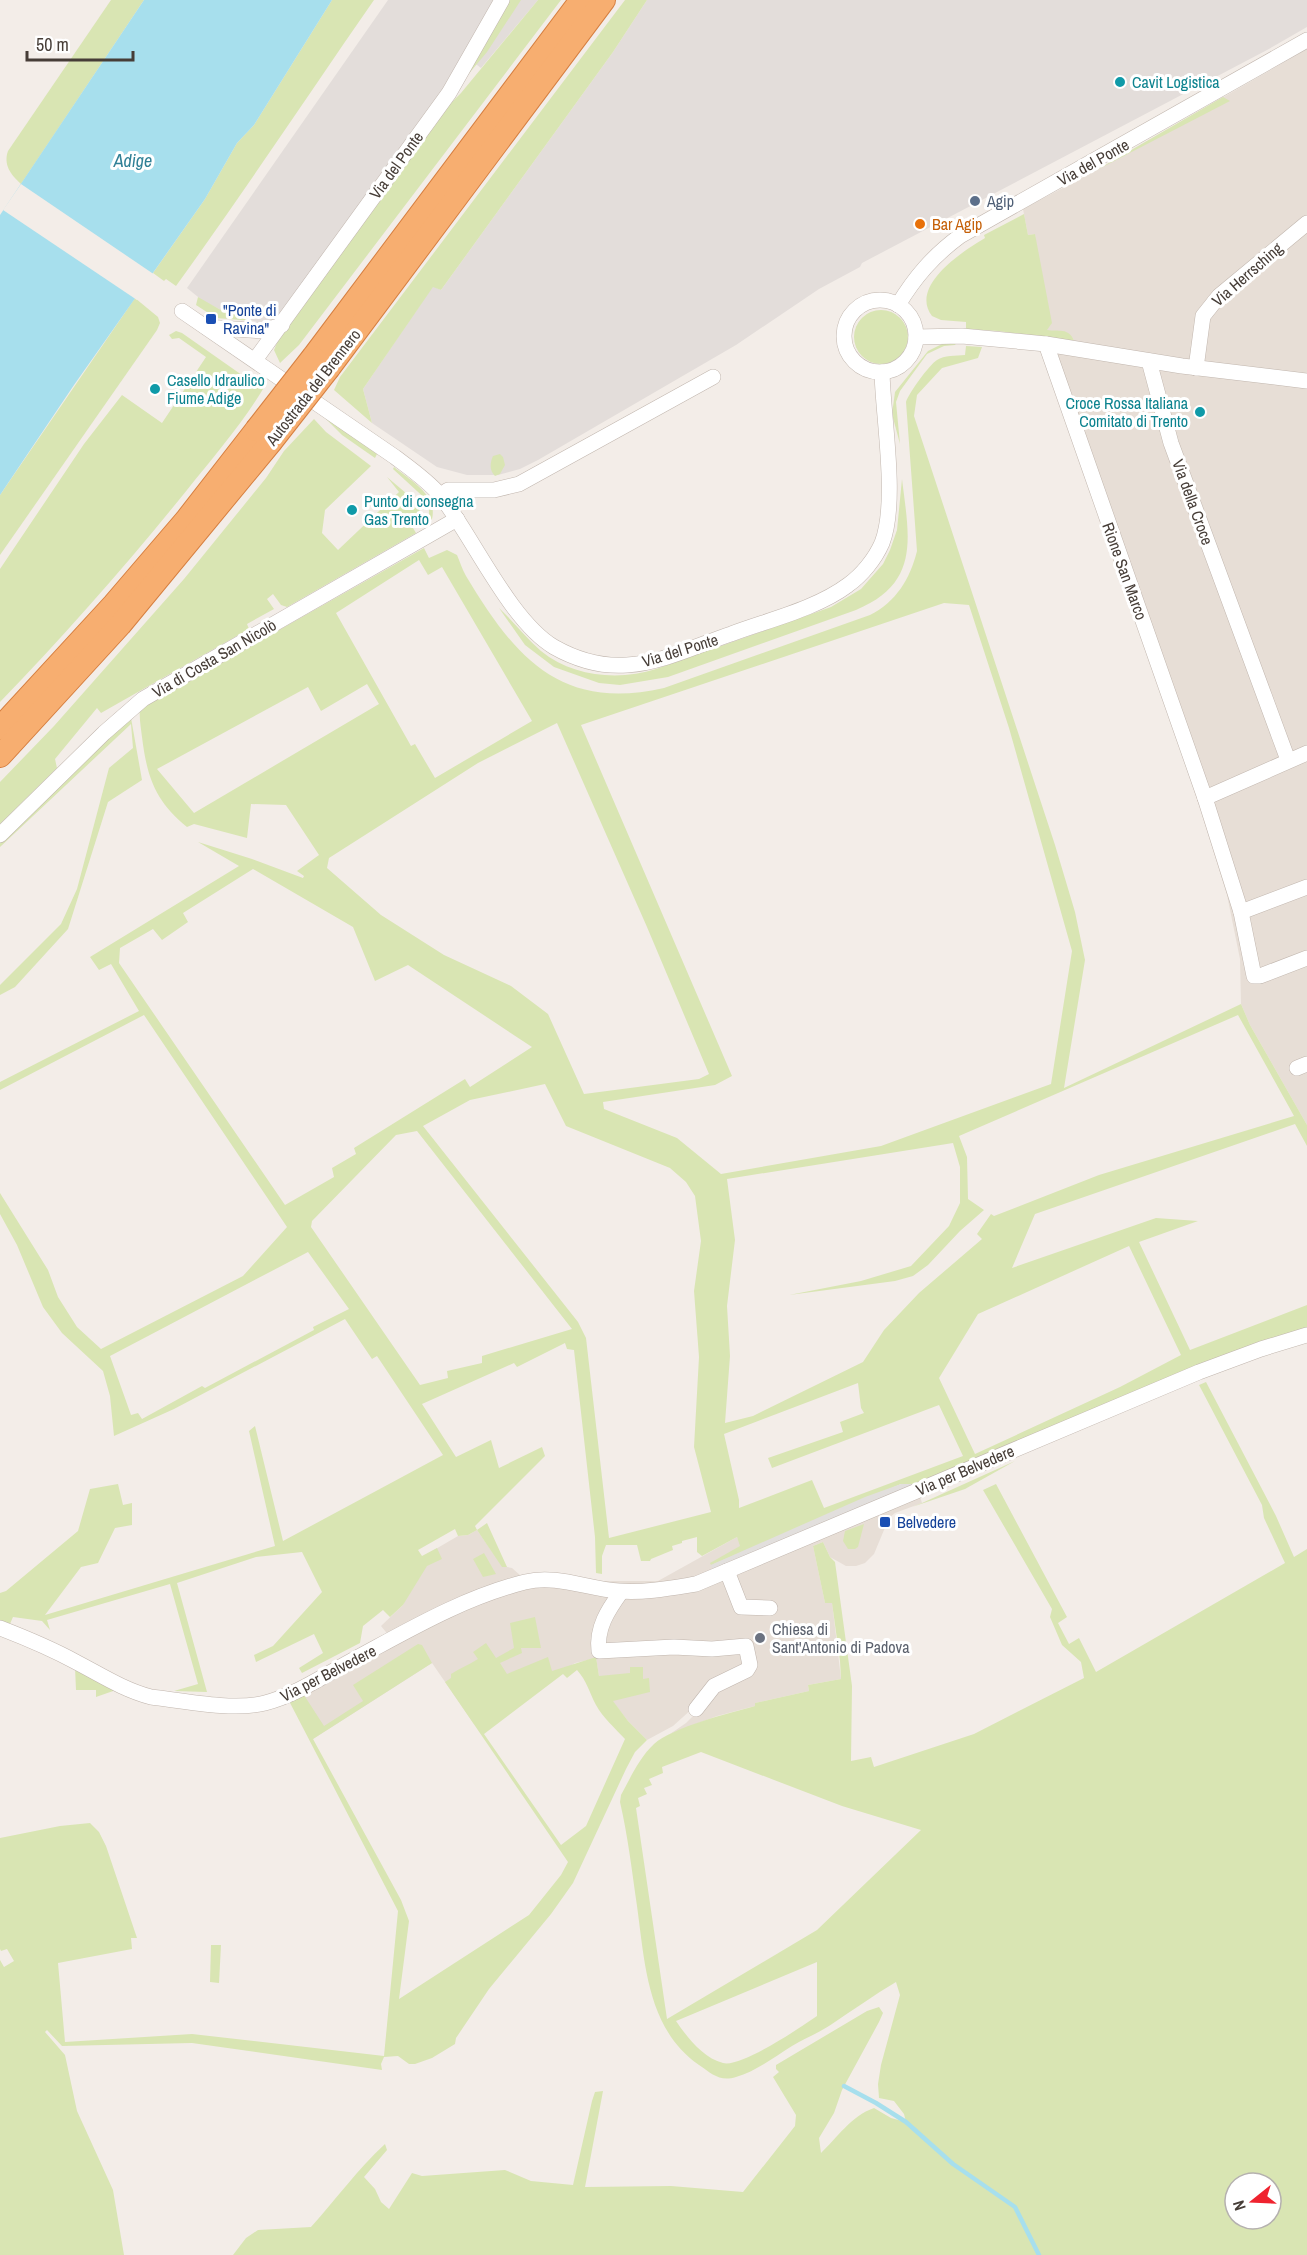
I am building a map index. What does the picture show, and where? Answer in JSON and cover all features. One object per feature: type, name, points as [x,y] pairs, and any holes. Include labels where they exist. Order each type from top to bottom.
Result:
[{"type":"highway","name":"Autostrada del Brennero","points":[[321,362],[581,0]]},
{"type":"highway","name":"Autostrada del Brennero","points":[[0,756],[120,625],[321,362],[604,0]]},
{"type":"highway","name":"Autostrada del Brennero","points":[[0,728],[264,436]]},
{"type":"street","name":"Via del Ponte","points":[[255,360],[449,93],[502,0]]},
{"type":"street","name":"Via del Ponte","points":[[898,305],[912,281],[926,264],[960,236],[1307,40]]},
{"type":"street","name":"Via Herrsching","points":[[1196,368],[1203,316],[1207,309],[1219,296],[1307,223]]},
{"type":"street","points":[[884,301],[898,305],[908,314],[914,323],[916,337],[913,351],[908,359],[892,370],[882,372],[869,370],[854,360],[846,346],[845,330],[854,312],[867,303],[884,301]]},
{"type":"street","name":"Via del Ponte","points":[[182,311],[395,457],[424,480],[440,496],[457,519],[528,624],[552,645],[582,660],[612,665],[629,665],[675,654],[833,595],[862,573],[882,543],[890,496],[882,372]]},
{"type":"street","name":"Via del Ponte","points":[[206,327],[262,331],[282,325]]},
{"type":"street","points":[[916,337],[962,336],[1046,344],[1196,368],[1307,381]]},
{"type":"street","name":"Rione San Marco","points":[[1046,344],[1205,798],[1241,912],[1254,976],[1260,976],[1307,958]]},
{"type":"street","name":"Via della Croce","points":[[1149,361],[1171,443],[1288,760]]},
{"type":"street","points":[[440,496],[448,490],[494,490],[519,484],[712,377]]},
{"type":"street","name":"Via di Costa San Nicolò","points":[[0,835],[104,733],[143,699],[457,519]]},
{"type":"street","points":[[1205,798],[1307,753]]},
{"type":"street","points":[[1241,912],[1307,887]]},
{"type":"street","name":"Via per Belvedere","points":[[0,1628],[52,1650],[140,1694],[185,1701],[253,1705],[266,1703],[294,1692],[471,1599],[528,1581],[559,1581],[621,1592],[652,1591],[696,1584],[1220,1363],[1307,1335]]},
{"type":"street","points":[[727,1571],[741,1607],[770,1608]]},
{"type":"street","points":[[621,1592],[602,1624],[599,1634],[599,1651],[674,1647],[712,1649],[746,1646],[750,1665],[747,1670],[714,1686],[696,1709]]},
{"type":"shaded area","points":[[388,0],[496,0],[437,102],[320,264],[275,319],[257,322],[203,301],[187,288]]},
{"type":"shaded area","points":[[506,0],[538,0],[481,68],[472,61]]},
{"type":"shaded area","points":[[647,0],[1307,0],[1307,27],[862,263],[860,267],[819,289],[736,345],[538,460],[520,469],[498,475],[467,475],[437,467],[372,423],[363,389],[433,286],[441,290],[613,52]]},
{"type":"shaded area","points":[[1307,49],[1307,1125],[1250,1025],[1241,1004],[1240,959],[1227,895],[1200,808],[1054,377],[1041,353],[1035,234],[1028,235],[1023,209],[1095,171]]},
{"type":"shaded area","points":[[901,1484],[916,1484],[713,1570],[711,1565],[865,1497]]},
{"type":"shaded area","points":[[916,1484],[922,1503],[895,1513],[889,1518],[874,1554],[865,1563],[846,1566],[830,1557],[823,1542],[813,1546],[825,1603],[832,1602],[841,1679],[808,1685],[809,1691],[755,1703],[755,1706],[717,1716],[670,1734],[698,1711],[693,1708],[673,1726],[647,1740],[610,1698],[599,1676],[596,1658],[575,1663],[474,1724],[432,1663],[313,1739],[297,1695],[390,1637],[381,1626],[403,1605],[422,1557],[458,1536],[468,1535],[477,1530],[502,1566],[512,1568],[521,1576],[595,1581],[658,1581],[737,1537],[741,1545]]},
{"type":"green space","points":[[111,0],[144,0],[21,184],[9,169],[8,151]]},
{"type":"green space","points":[[332,0],[374,0],[176,286],[166,279],[164,281],[153,273],[205,199],[237,143],[254,125]]},
{"type":"green space","points":[[506,0],[521,0],[487,52],[456,89]]},
{"type":"green space","points":[[538,0],[561,0],[299,345],[280,363],[274,350],[279,338],[442,112],[461,93]]},
{"type":"green space","points":[[625,0],[647,0],[613,52],[441,290],[433,287],[363,389],[372,423],[334,390],[340,377]]},
{"type":"green space","points":[[1223,97],[1230,101],[1095,171]]},
{"type":"green space","points":[[1024,214],[1028,235],[1035,234],[1052,323],[1047,330],[1066,332],[1074,341],[966,329],[966,322],[941,320],[932,316],[927,305],[927,293],[942,271],[952,260],[985,238],[984,235]]},
{"type":"green space","points":[[198,297],[219,309],[253,321],[216,318],[196,305]]},
{"type":"green space","points":[[135,298],[158,317],[160,323],[157,330],[0,555],[0,495]]},
{"type":"green space","points":[[881,310],[891,312],[900,318],[906,327],[908,337],[906,347],[900,356],[891,362],[881,364],[871,362],[862,356],[856,347],[854,337],[856,327],[862,318],[871,312]]},
{"type":"green space","points":[[176,331],[249,380],[266,384],[228,438],[142,544],[73,624],[0,702],[0,569],[84,444],[122,395],[162,423],[206,357],[179,338],[172,339],[169,335]]},
{"type":"green space","points":[[957,342],[955,345],[944,346],[927,354],[900,391],[896,402],[900,444],[892,414],[895,392],[928,351],[944,343]]},
{"type":"green space","points":[[966,346],[982,347],[978,358],[942,368],[917,395],[914,416],[1075,912],[1085,960],[1064,1088],[1241,1004],[1250,1025],[1307,1125],[1307,1146],[1295,1124],[1035,1214],[1012,1268],[1156,1218],[1198,1221],[1139,1242],[1190,1350],[1307,1305],[1307,1329],[916,1484],[901,1484],[711,1565],[710,1563],[740,1546],[737,1537],[702,1556],[697,1552],[697,1537],[682,1541],[672,1546],[673,1550],[650,1561],[641,1561],[637,1545],[606,1545],[602,1556],[602,1574],[596,1573],[595,1537],[574,1350],[567,1349],[565,1343],[517,1367],[514,1363],[422,1404],[456,1457],[491,1440],[499,1468],[542,1447],[545,1456],[475,1526],[477,1530],[468,1535],[458,1536],[455,1529],[418,1550],[422,1556],[437,1548],[442,1559],[427,1566],[403,1605],[390,1617],[383,1610],[363,1626],[360,1643],[302,1673],[299,1668],[323,1653],[314,1634],[256,1662],[254,1655],[273,1646],[322,1592],[302,1552],[256,1557],[177,1583],[207,1692],[174,1691],[198,1684],[170,1584],[47,1620],[50,1630],[42,1621],[13,1617],[9,1626],[0,1622],[0,1593],[6,1591],[78,1531],[90,1489],[118,1484],[123,1505],[132,1503],[132,1525],[115,1528],[98,1563],[81,1567],[45,1615],[275,1546],[249,1431],[255,1426],[283,1541],[443,1455],[377,1356],[372,1359],[345,1319],[174,1409],[114,1436],[110,1396],[103,1371],[62,1333],[43,1307],[17,1245],[0,1214],[0,1193],[48,1270],[58,1297],[77,1327],[101,1349],[243,1276],[287,1227],[144,1015],[0,1090],[0,1082],[139,1011],[111,964],[99,970],[90,957],[239,866],[198,842],[303,878],[304,876],[297,871],[319,855],[286,805],[251,804],[247,838],[194,824],[187,827],[167,808],[154,787],[144,751],[140,709],[424,548],[429,558],[447,550],[457,555],[466,576],[484,605],[522,653],[544,671],[568,684],[596,692],[628,693],[664,688],[870,615],[879,610],[901,589],[917,551],[906,402],[929,367],[937,360],[947,356],[965,355]],"holes":[[[419,560],[428,575],[442,567],[532,721],[435,778],[415,744],[411,746],[336,613]],[[944,603],[969,605],[1009,728],[1072,951],[1051,1084],[881,1146],[721,1174],[677,1138],[604,1109],[603,1102],[715,1085],[732,1076],[581,725]],[[367,684],[379,704],[194,813],[157,769],[308,687],[321,711]],[[557,723],[709,1074],[699,1079],[584,1094],[548,1014],[511,986],[444,955],[381,915],[327,868],[329,858],[478,763]],[[253,869],[353,927],[375,981],[408,965],[532,1047],[470,1087],[465,1079],[354,1148],[356,1154],[332,1168],[334,1177],[285,1205],[119,963],[120,948],[153,929],[162,940],[188,922],[183,913]],[[1238,1015],[1294,1116],[1099,1175],[994,1216],[991,1214],[977,1234],[982,1239],[919,1293],[884,1330],[863,1362],[753,1416],[725,1423],[730,1356],[727,1306],[735,1240],[727,1179],[953,1143],[960,1167],[960,1203],[949,1226],[911,1266],[861,1281],[789,1295],[895,1281],[913,1276],[928,1265],[960,1231],[984,1210],[968,1199],[967,1157],[959,1136]],[[545,1084],[566,1126],[670,1168],[686,1182],[695,1196],[701,1241],[694,1291],[699,1357],[694,1447],[711,1512],[609,1538],[586,1338],[578,1322],[423,1126],[470,1100]],[[417,1131],[572,1329],[482,1356],[482,1363],[447,1371],[448,1378],[420,1385],[311,1227],[312,1221],[396,1135]],[[1129,1246],[1181,1355],[1120,1387],[975,1454],[939,1378],[978,1314]],[[308,1252],[349,1309],[205,1388],[202,1386],[142,1419],[138,1413],[131,1415],[110,1356]],[[858,1383],[861,1408],[864,1413],[840,1422],[843,1432],[768,1458],[772,1468],[939,1405],[963,1456],[824,1508],[812,1480],[739,1508],[724,1434]]]},
{"type":"green space","points":[[323,416],[377,454],[375,458],[342,435]]},
{"type":"green space","points":[[314,419],[326,432],[371,466],[325,510],[322,533],[338,550],[399,492],[387,477],[420,505],[419,516],[410,523],[416,533],[287,607],[281,605],[273,594],[267,599],[274,609],[247,624],[249,629],[101,713],[97,708],[55,759],[57,768],[0,824],[0,782],[54,726],[184,579],[266,478],[284,451]]},
{"type":"green space","points":[[500,454],[505,465],[500,474],[495,476],[491,469],[491,461],[493,456]]},
{"type":"green space","points":[[394,467],[415,483],[427,495],[431,503],[432,519],[423,528],[429,516],[429,502],[393,469]]},
{"type":"green space","points":[[902,479],[908,539],[906,556],[901,572],[892,586],[877,599],[856,610],[668,677],[620,685],[599,683],[554,667],[525,645],[499,608],[541,651],[567,666],[597,674],[612,675],[642,673],[656,669],[831,607],[861,589],[883,564],[890,550],[897,530]]},
{"type":"green space","points":[[131,718],[142,780],[108,802],[68,929],[15,987],[0,995],[0,985],[61,924],[77,889],[109,768],[133,748],[131,724],[0,847],[0,839]]},
{"type":"green space","points":[[1206,1382],[1276,1516],[1294,1557],[1307,1549],[1307,2255],[233,2255],[246,2238],[258,2230],[311,2227],[385,2144],[387,2150],[364,2177],[375,2189],[381,2202],[389,2209],[412,2173],[422,2176],[505,2170],[531,2181],[573,2185],[592,2101],[595,2092],[603,2091],[585,2187],[671,2186],[743,2192],[795,2126],[796,2115],[773,2077],[779,2072],[776,2065],[867,2011],[879,2007],[883,2013],[879,2022],[842,2090],[834,2113],[819,2138],[821,2153],[858,2116],[874,2108],[891,2118],[906,2122],[904,2114],[894,2101],[879,2098],[878,2084],[900,1995],[896,1982],[827,2027],[758,2067],[736,2077],[725,2078],[708,2071],[682,2050],[668,2033],[659,2014],[646,1972],[630,1854],[620,1802],[621,1795],[636,1768],[654,1744],[674,1732],[702,1721],[755,1706],[755,1703],[809,1691],[808,1685],[841,1679],[832,1603],[825,1603],[813,1546],[823,1542],[835,1562],[852,1686],[851,1761],[871,1757],[874,1767],[974,1734],[1084,1678],[1081,1662],[1062,1645],[1050,1617],[1052,1609],[983,1490],[996,1484],[1067,1617],[1058,1623],[1069,1644],[1079,1638],[1096,1672],[1285,1563],[1264,1518],[1262,1505],[1199,1385]],"holes":[[[701,1752],[842,1806],[921,1830],[817,1930],[667,2019],[636,1808],[640,1806],[638,1798],[647,1794],[644,1788],[652,1785],[649,1779],[663,1773],[662,1767]],[[817,1962],[817,2016],[771,2046],[743,2059],[723,2063],[709,2057],[690,2040],[676,2021]]]},
{"type":"green space","points":[[1015,1461],[965,1489],[912,1507],[922,1503]]},
{"type":"green space","points":[[487,1523],[507,1567],[502,1567],[477,1530]]},
{"type":"green space","points":[[864,1524],[858,1547],[848,1549],[843,1541],[845,1531]]},
{"type":"green space","points":[[484,1553],[496,1574],[483,1577],[473,1559]]},
{"type":"green space","points":[[535,1617],[541,1648],[521,1648],[522,1653],[500,1663],[507,1674],[548,1657],[552,1671],[596,1657],[599,1676],[630,1673],[630,1667],[643,1667],[643,1679],[649,1678],[650,1692],[613,1701],[628,1721],[647,1740],[635,1752],[626,1769],[573,1883],[551,1914],[489,1989],[456,2038],[455,2044],[432,2058],[415,2064],[409,2064],[398,2056],[384,2057],[381,2064],[382,2070],[192,2043],[62,2046],[47,2030],[45,2032],[65,2055],[77,2111],[113,2190],[124,2255],[0,2255],[0,1960],[4,1967],[14,1961],[7,1949],[1,1951],[0,1949],[0,1838],[60,1826],[90,1823],[99,1832],[106,1846],[137,1938],[131,1938],[132,1949],[58,1963],[65,2042],[192,2034],[384,2056],[398,1911],[288,1699],[302,1692],[324,1726],[363,1701],[353,1685],[418,1644],[422,1645],[432,1663],[313,1739],[401,1900],[409,1921],[399,1999],[529,1915],[561,1875],[568,1862],[445,1682],[451,1678],[451,1674],[478,1659],[473,1652],[486,1643],[496,1658],[514,1648],[510,1623]],"holes":[[[577,1670],[599,1710],[625,1739],[586,1826],[561,1845],[484,1734],[563,1674],[567,1678]]]},
{"type":"green space","points":[[75,1667],[116,1690],[96,1697],[96,1690],[76,1690]]},
{"type":"green space","points":[[211,1945],[221,1945],[219,1983],[210,1982]]},
{"type":"water","name":"Adige","points":[[144,0],[332,0],[254,125],[237,143],[205,199],[0,495],[0,215]]},
{"type":"pier","points":[[21,184],[155,275],[137,300],[3,210]]},
{"type":"waterway","points":[[844,2086],[906,2122],[953,2164],[1015,2207],[1039,2255]]},
{"type":"place","name":"Cavit Logistica","points":[[1120,82]]},
{"type":"place","name":"Agip","points":[[975,201]]},
{"type":"place","name":"Bar Agip","points":[[920,224]]},
{"type":"place","name":"\"Ponte di Ravina\"","points":[[211,319]]},
{"type":"place","name":"Casello Idraulico Fiume Adige","points":[[155,389]]},
{"type":"place","name":"Croce Rossa Italiana Comitato di Trento","points":[[1200,412]]},
{"type":"place","name":"Punto di consegna Gas Trento","points":[[352,510]]},
{"type":"place","name":"Belvedere","points":[[885,1522]]},
{"type":"place","name":"Chiesa di Sant'Antonio di Padova","points":[[760,1638]]}]
